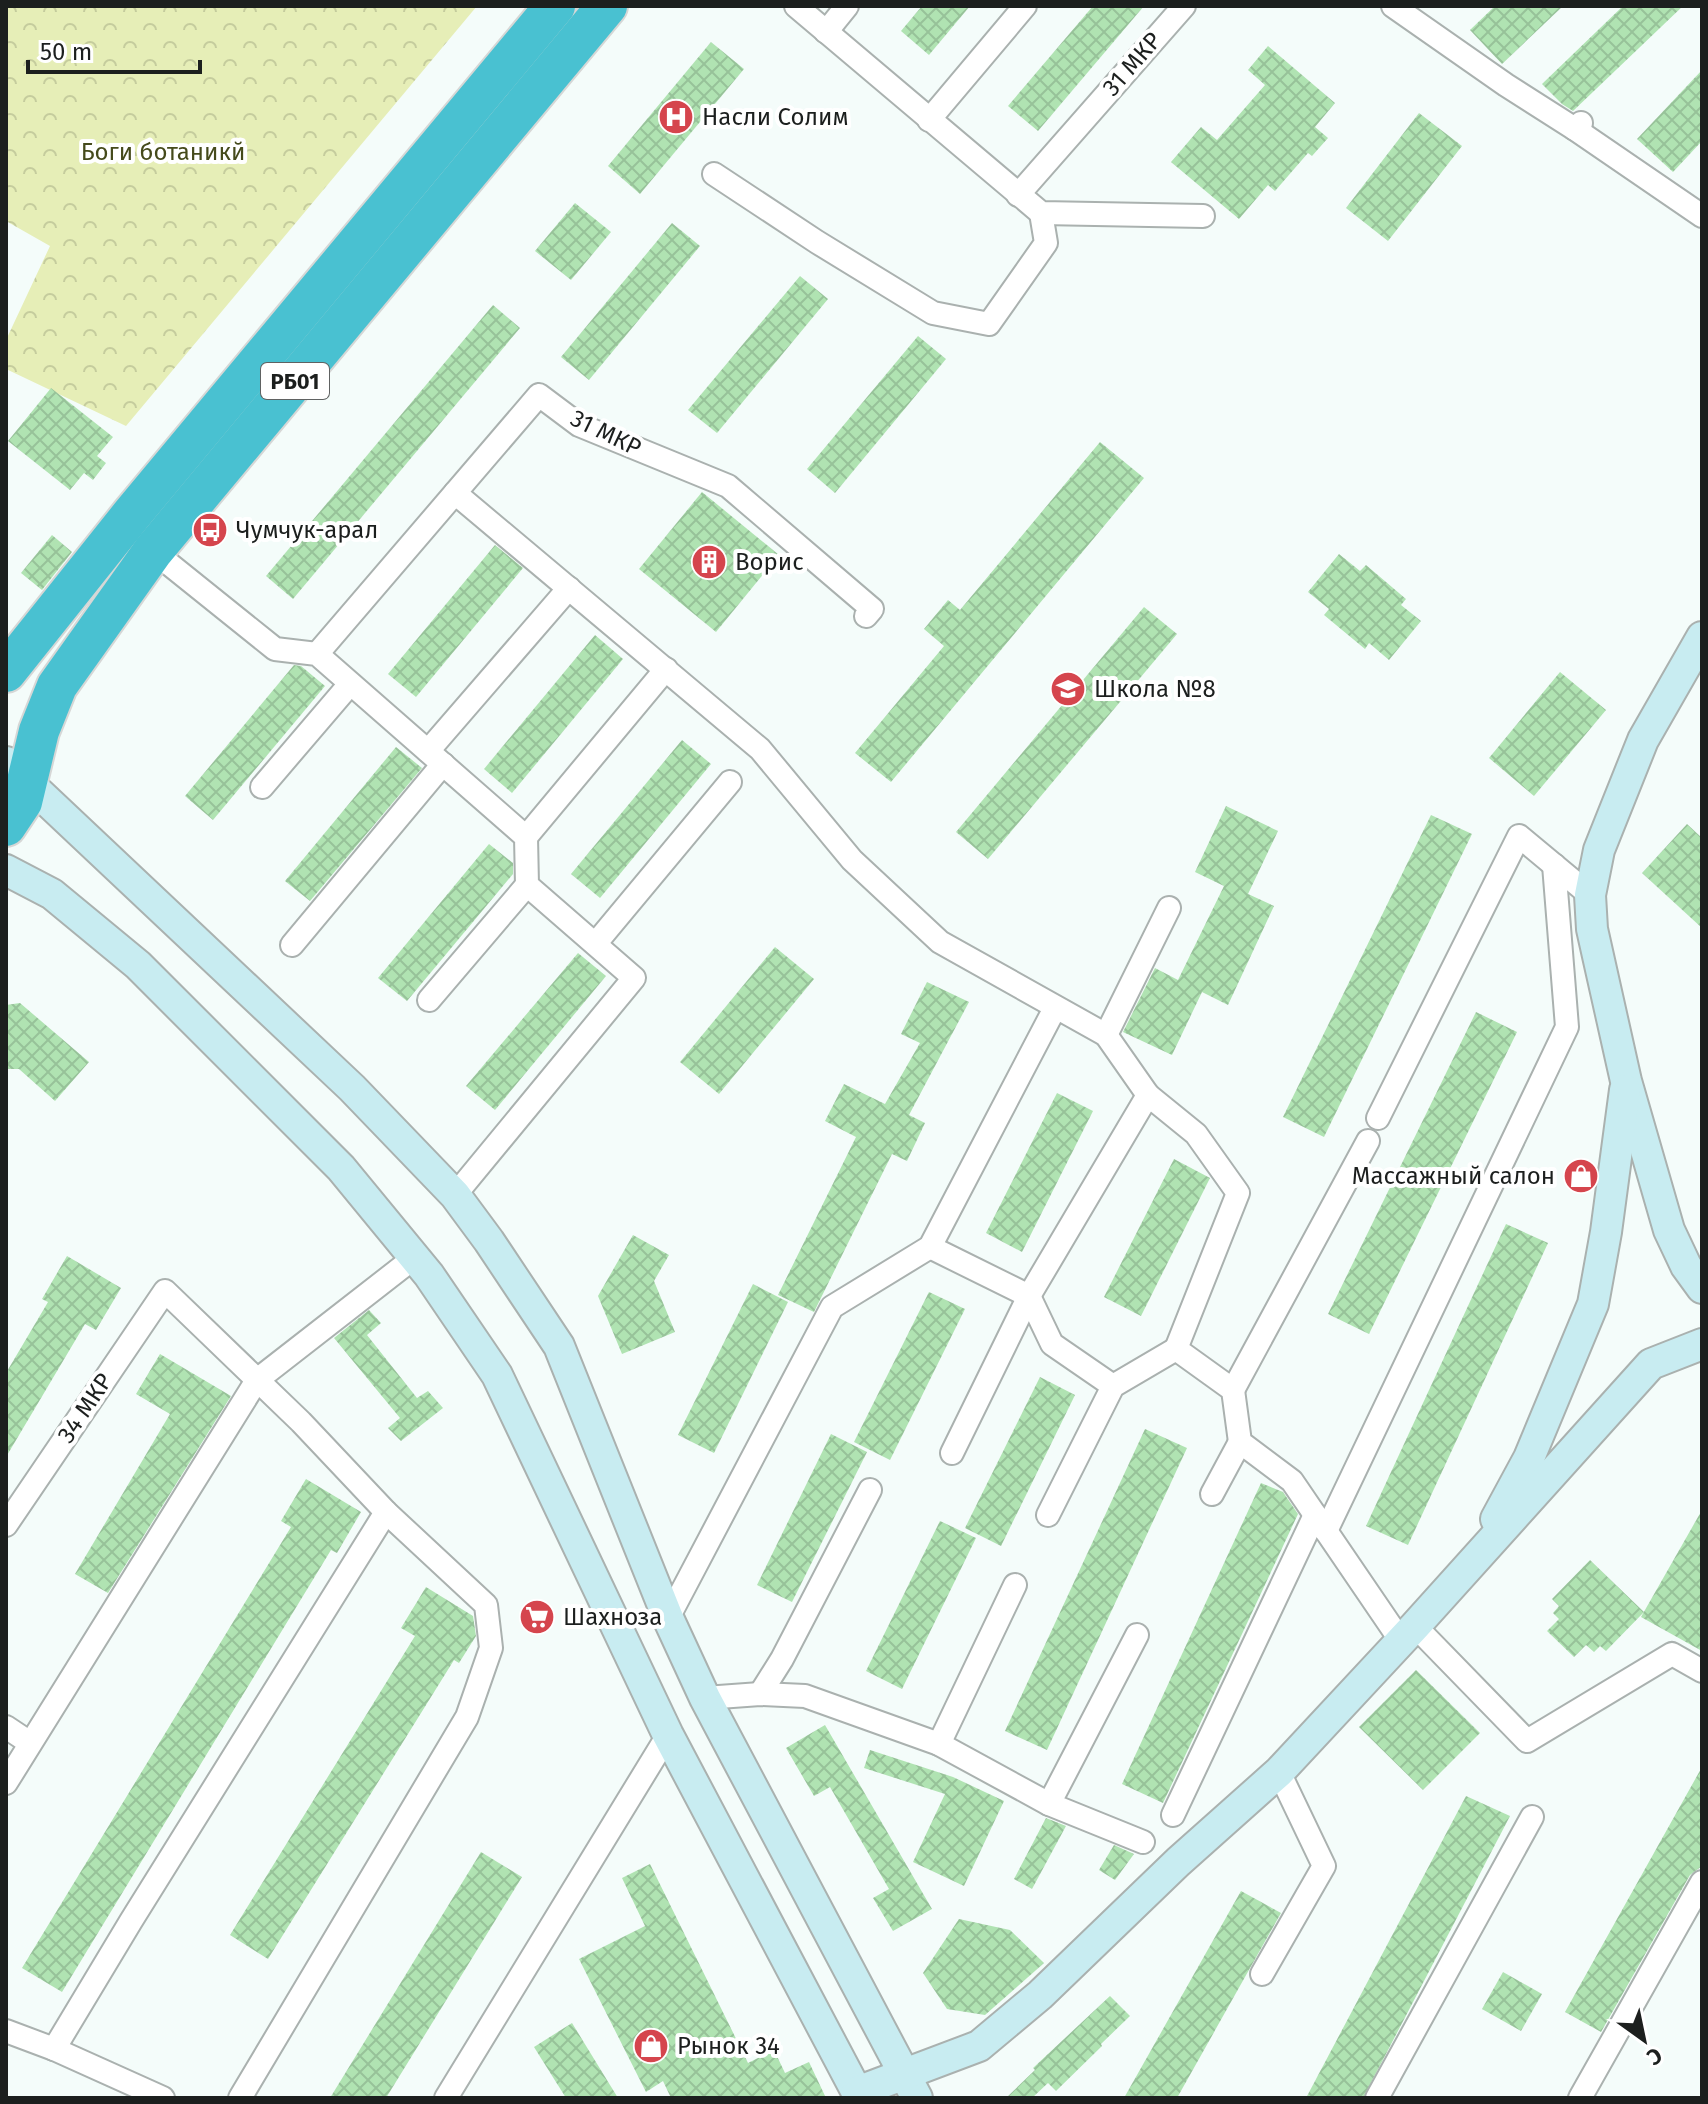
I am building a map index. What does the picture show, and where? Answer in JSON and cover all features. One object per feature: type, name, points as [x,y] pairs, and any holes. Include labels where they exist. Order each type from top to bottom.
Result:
[{"type":"highway","name":"РБ01","points":[[6,672],[132,514],[555,6]]},
{"type":"highway","name":"РБ01","points":[[6,826],[22,802],[16,771],[39,731],[57,686],[153,551],[607,6]]},
{"type":"main road","points":[[1702,637],[1643,740],[1599,850],[1590,895],[1592,929],[1626,1081],[1669,1230],[1686,1266],[1702,1288]]},
{"type":"main road","points":[[16,771],[352,1088],[455,1195],[559,1346],[668,1618],[705,1698],[911,2086]]},
{"type":"main road","points":[[6,870],[52,894],[138,965],[341,1168],[415,1257],[497,1375],[668,1735],[856,2096],[911,2086],[979,2046],[1040,1995],[1178,1862],[1279,1772],[1651,1364],[1702,1344]]},
{"type":"main road","points":[[1408,1634],[1500,1514],[1529,1458],[1593,1304],[1626,1081]]},
{"type":"street","points":[[796,6],[1041,213],[1203,216]]},
{"type":"street","points":[[826,32],[847,6]]},
{"type":"street","points":[[929,120],[1025,6]]},
{"type":"street","name":"31 МКР","points":[[1018,195],[1184,6]]},
{"type":"street","points":[[1393,6],[1506,85],[1578,126],[1702,216]]},
{"type":"street","points":[[714,174],[933,313],[989,324],[1046,243],[1041,213]]},
{"type":"street","name":"31 МКР","points":[[317,654],[539,395],[579,425],[728,486],[869,612]]},
{"type":"street","points":[[455,493],[760,749],[852,860],[940,942],[1106,1035],[1148,1095],[1196,1134],[1238,1193],[1176,1349],[1113,1386],[1048,1515]]},
{"type":"street","points":[[153,551],[275,649],[317,654],[526,837]]},
{"type":"street","points":[[292,945],[569,588]]},
{"type":"street","points":[[429,1000],[527,885],[526,837],[666,669]]},
{"type":"street","points":[[262,787],[350,684]]},
{"type":"street","points":[[596,943],[730,782]]},
{"type":"street","points":[[1378,1118],[1519,836],[1590,895]]},
{"type":"street","points":[[1173,1815],[1567,1027],[1554,865]]},
{"type":"street","points":[[455,1195],[634,978],[527,885]]},
{"type":"street","points":[[1106,1035],[1169,908]]},
{"type":"street","points":[[668,1618],[832,1307],[930,1247],[1055,1008]]},
{"type":"street","points":[[952,1453],[1029,1296],[1148,1095]]},
{"type":"street","points":[[1212,1494],[1240,1442],[1233,1390],[1368,1141]]},
{"type":"street","points":[[930,1247],[1029,1296],[1052,1344],[1113,1386]]},
{"type":"street","points":[[6,1783],[257,1380],[415,1257]]},
{"type":"street","name":"34 МКР","points":[[6,1525],[165,1291],[257,1380]]},
{"type":"street","points":[[1176,1349],[1233,1390]]},
{"type":"street","points":[[240,2098],[467,1717],[491,1648],[486,1605],[386,1512],[257,1380]]},
{"type":"street","points":[[1240,1442],[1292,1481],[1320,1523],[1408,1634],[1527,1741],[1672,1654],[1702,1671]]},
{"type":"street","points":[[760,1694],[782,1659],[870,1490]]},
{"type":"street","points":[[54,2049],[386,1512]]},
{"type":"street","points":[[939,1744],[1015,1585]]},
{"type":"street","points":[[1049,1804],[1137,1635]]},
{"type":"street","points":[[705,1698],[760,1694],[805,1696],[939,1744],[1049,1804],[1143,1842]]},
{"type":"street","points":[[6,1727],[30,1743]]},
{"type":"street","points":[[446,2098],[668,1735]]},
{"type":"street","points":[[1262,1974],[1324,1866],[1279,1772]]},
{"type":"street","points":[[1377,2098],[1532,1817]]},
{"type":"street","points":[[1580,2098],[1702,1882]]},
{"type":"street","points":[[6,2031],[163,2098]]},
{"type":"green space","name":"Боги ботаникй","points":[[6,6],[477,6],[126,426],[6,369],[6,340],[50,246],[6,221]]},
{"type":"building","points":[[922,6],[970,6],[929,55],[901,31]]},
{"type":"building","points":[[1093,6],[1144,6],[1038,131],[1008,106]]},
{"type":"building","points":[[1495,6],[1563,6],[1502,64],[1470,30]]},
{"type":"building","points":[[1623,6],[1683,6],[1573,111],[1542,84]]},
{"type":"building","points":[[711,42],[744,69],[640,194],[608,166]]},
{"type":"building","points":[[1268,46],[1335,103],[1315,127],[1328,138],[1312,156],[1308,153],[1275,191],[1268,185],[1239,219],[1171,162],[1201,127],[1217,140],[1265,85],[1248,70]]},
{"type":"building","points":[[1702,70],[1702,141],[1673,172],[1637,139]]},
{"type":"building","points":[[1419,113],[1462,146],[1388,241],[1346,208]]},
{"type":"building","points":[[575,203],[611,232],[571,280],[535,251]]},
{"type":"building","points":[[672,223],[700,246],[589,380],[561,357]]},
{"type":"building","points":[[800,276],[828,299],[717,433],[688,410]]},
{"type":"building","points":[[493,305],[520,328],[293,599],[266,576]]},
{"type":"building","points":[[918,336],[946,359],[835,493],[807,469]]},
{"type":"building","points":[[51,388],[113,437],[97,456],[106,463],[93,480],[84,473],[70,490],[8,441]]},
{"type":"building","points":[[1100,442],[1144,478],[891,782],[855,753],[944,646],[924,629],[948,600],[960,610]]},
{"type":"building","name":"Ворис","points":[[702,492],[779,555],[716,632],[639,569]]},
{"type":"building","points":[[52,535],[72,552],[42,590],[21,573]]},
{"type":"building","points":[[495,545],[523,568],[416,697],[388,674]]},
{"type":"building","points":[[1339,554],[1360,571],[1366,565],[1406,599],[1401,605],[1421,621],[1389,660],[1369,643],[1365,649],[1324,615],[1329,609],[1308,592]]},
{"type":"building","points":[[1144,607],[1177,634],[988,859],[956,832]]},
{"type":"building","points":[[595,635],[623,659],[512,793],[484,769]]},
{"type":"building","points":[[294,665],[301,666],[325,686],[213,820],[185,796]]},
{"type":"building","points":[[1560,672],[1606,710],[1534,796],[1489,758]]},
{"type":"building","points":[[682,740],[711,764],[600,898],[571,874]]},
{"type":"building","points":[[396,747],[422,768],[310,901],[285,881]]},
{"type":"building","points":[[1226,806],[1278,831],[1248,894],[1274,906],[1228,1005],[1202,992],[1172,1055],[1123,1032],[1155,968],[1178,980],[1224,886],[1195,872]]},
{"type":"building","points":[[1431,815],[1472,834],[1324,1137],[1283,1117]]},
{"type":"building","points":[[1687,824],[1702,838],[1702,928],[1642,873]]},
{"type":"building","points":[[489,844],[513,863],[513,874],[407,1001],[378,978]]},
{"type":"building","points":[[775,947],[814,979],[719,1094],[680,1062]]},
{"type":"building","points":[[578,953],[606,976],[495,1110],[466,1086]]},
{"type":"building","points":[[927,982],[969,1002],[909,1115],[925,1123],[907,1161],[892,1154],[814,1312],[778,1295],[856,1137],[825,1121],[844,1084],[885,1104],[920,1043],[901,1034]]},
{"type":"building","points":[[20,1003],[89,1062],[55,1101],[19,1069],[6,1069],[6,1005]]},
{"type":"building","points":[[1476,1012],[1517,1032],[1369,1334],[1328,1314]]},
{"type":"building","points":[[1057,1093],[1093,1111],[1022,1252],[986,1233]]},
{"type":"building","points":[[1174,1159],[1210,1178],[1141,1316],[1104,1297]]},
{"type":"building","points":[[1506,1224],[1548,1243],[1408,1545],[1366,1526]]},
{"type":"building","points":[[633,1235],[669,1255],[654,1281],[675,1332],[622,1354],[598,1296]]},
{"type":"building","points":[[67,1256],[121,1288],[96,1330],[85,1324],[6,1457],[6,1373],[48,1302],[42,1299]]},
{"type":"building","points":[[753,1284],[788,1302],[714,1453],[678,1435]]},
{"type":"building","points":[[929,1292],[965,1309],[890,1460],[854,1442]]},
{"type":"building","points":[[369,1310],[381,1323],[367,1335],[417,1398],[428,1391],[443,1408],[401,1441],[388,1428],[400,1418],[334,1338]]},
{"type":"building","points":[[160,1354],[231,1396],[108,1593],[75,1574],[170,1414],[136,1394]]},
{"type":"building","points":[[1040,1377],[1075,1395],[1001,1546],[965,1528]]},
{"type":"building","points":[[1145,1429],[1187,1448],[1047,1750],[1005,1731]]},
{"type":"building","points":[[831,1434],[867,1452],[792,1602],[757,1585]]},
{"type":"building","points":[[306,1479],[361,1512],[337,1553],[331,1550],[62,1992],[22,1968],[291,1527],[281,1521]]},
{"type":"building","points":[[1261,1483],[1283,1492],[1298,1514],[1163,1803],[1122,1784]]},
{"type":"building","points":[[1702,1510],[1702,1651],[1641,1617]]},
{"type":"building","points":[[940,1521],[976,1538],[902,1689],[866,1671]]},
{"type":"building","points":[[1590,1560],[1644,1612],[1606,1651],[1600,1646],[1594,1652],[1586,1645],[1574,1657],[1547,1631],[1559,1619],[1553,1613],[1559,1606],[1552,1599]]},
{"type":"building","points":[[426,1587],[473,1616],[476,1636],[459,1663],[454,1660],[268,1959],[230,1935],[415,1636],[401,1628]]},
{"type":"building","points":[[1416,1670],[1480,1733],[1423,1790],[1359,1727]]},
{"type":"building","points":[[825,1725],[932,1909],[893,1931],[873,1898],[889,1889],[830,1787],[814,1796],[786,1748]]},
{"type":"building","points":[[870,1750],[953,1777],[1004,1801],[964,1886],[913,1862],[945,1794],[864,1768]]},
{"type":"building","points":[[1702,1767],[1702,1866],[1690,1875],[1601,2032],[1565,2012]]},
{"type":"building","points":[[1466,1796],[1510,1816],[1363,2098],[1306,2098]]},
{"type":"building","points":[[1046,1818],[1066,1826],[1032,1889],[1014,1879]]},
{"type":"building","points":[[1114,1845],[1134,1854],[1115,1880],[1099,1870]]},
{"type":"building","points":[[481,1852],[522,1877],[386,2098],[330,2098]]},
{"type":"building","points":[[650,1864],[748,2063],[774,2050],[785,2073],[809,2062],[826,2098],[671,2098],[663,2081],[646,2092],[579,1959],[645,1926],[622,1878]]},
{"type":"building","points":[[1241,1891],[1281,1913],[1177,2098],[1124,2098]]},
{"type":"building","points":[[959,1919],[1010,1930],[1044,1963],[985,2015],[947,2009],[923,1973]]},
{"type":"building","points":[[1503,1972],[1542,1994],[1521,2031],[1482,2009]]},
{"type":"building","points":[[1110,1996],[1130,2016],[1102,2046],[1056,2091],[1048,2083],[1032,2098],[1006,2098],[1035,2070],[1033,2068]]},
{"type":"building","points":[[572,2023],[618,2098],[566,2098],[534,2047]]},
{"type":"place","name":"Насли Солим","points":[[676,117]]},
{"type":"place","name":"Чумчук-арал","points":[[210,530]]},
{"type":"place","name":"Ворис","points":[[709,562]]},
{"type":"place","name":"Школа №8","points":[[1068,689]]},
{"type":"place","name":"Массажный салон","points":[[1581,1176]]},
{"type":"place","name":"Шахноза","points":[[537,1617]]},
{"type":"place","name":"Рынок 34","points":[[651,2046]]}]
